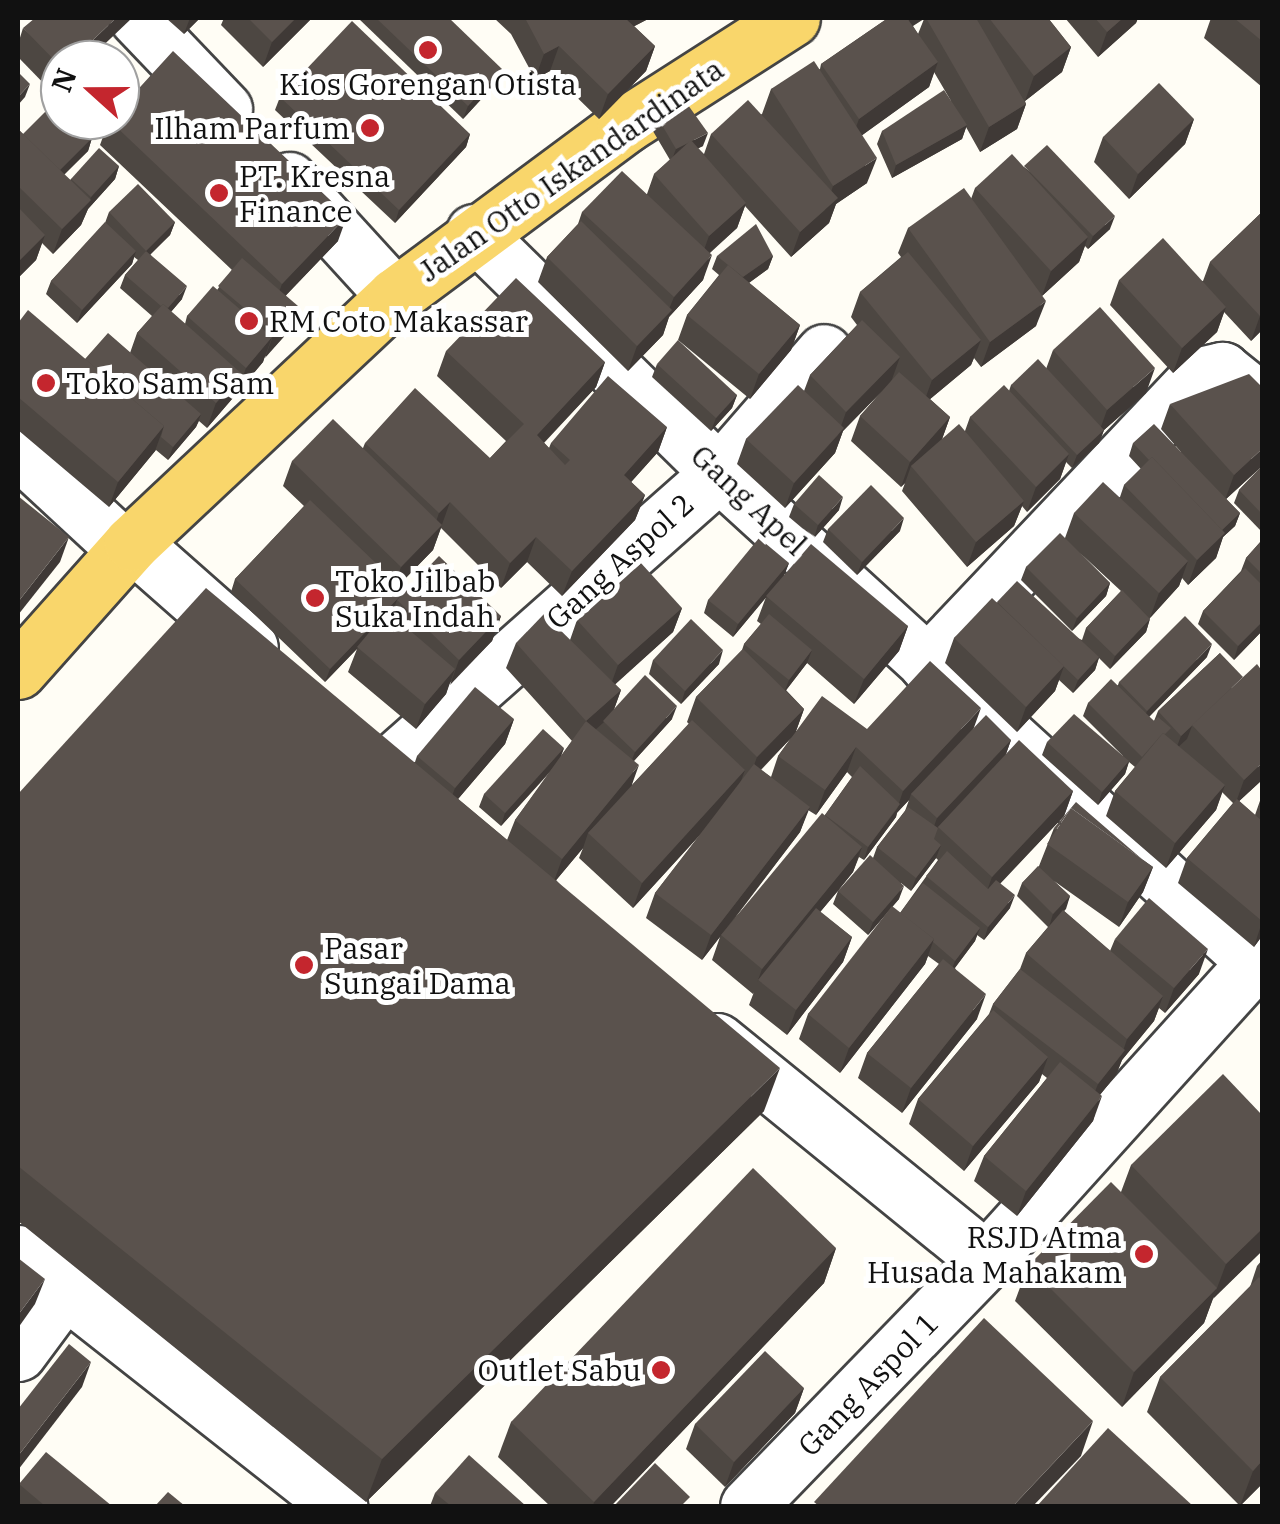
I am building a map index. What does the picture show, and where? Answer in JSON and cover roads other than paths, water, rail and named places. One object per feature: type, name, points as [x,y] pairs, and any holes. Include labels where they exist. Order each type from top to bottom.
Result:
[{"type":"main road","name":"Jalan Otto Iskandardinata","points":[[18,671],[129,546],[395,296],[474,232],[759,27]]},
{"type":"street","points":[[136,18],[395,296]]},
{"type":"street","name":"Gang Apel","points":[[474,232],[718,473],[1259,958]]},
{"type":"street","name":"Gang Aspol 2","points":[[387,768],[718,473],[824,352]]},
{"type":"street","points":[[927,664],[1200,375],[1222,370],[1262,402]]},
{"type":"street","points":[[18,450],[290,683]]},
{"type":"street","points":[[346,731],[433,806]]},
{"type":"street","name":"Gang Aspol 1","points":[[748,1506],[986,1260],[1259,958]]},
{"type":"street","points":[[675,1006],[986,1260]]},
{"type":"street","points":[[18,1253],[340,1506]]},
{"type":"street","points":[[18,1353],[64,1290]]},
{"type":"place","name":"Kios Gorengan Otista","points":[[428,50]]},
{"type":"place","name":"Ilham Parfum","points":[[370,128]]},
{"type":"place","name":"PT. Kresna Finance","points":[[219,193]]},
{"type":"place","name":"RM Coto Makassar","points":[[249,321]]},
{"type":"place","name":"Toko Sam Sam","points":[[46,383]]},
{"type":"place","name":"Toko Jilbab Suka Indah","points":[[315,598]]},
{"type":"place","name":"Pasar Sungai Dama","points":[[304,965]]},
{"type":"place","name":"RSJD Atma Husada Mahakam","points":[[1144,1254]]},
{"type":"place","name":"Outlet Sabu","points":[[661,1370]]}]
